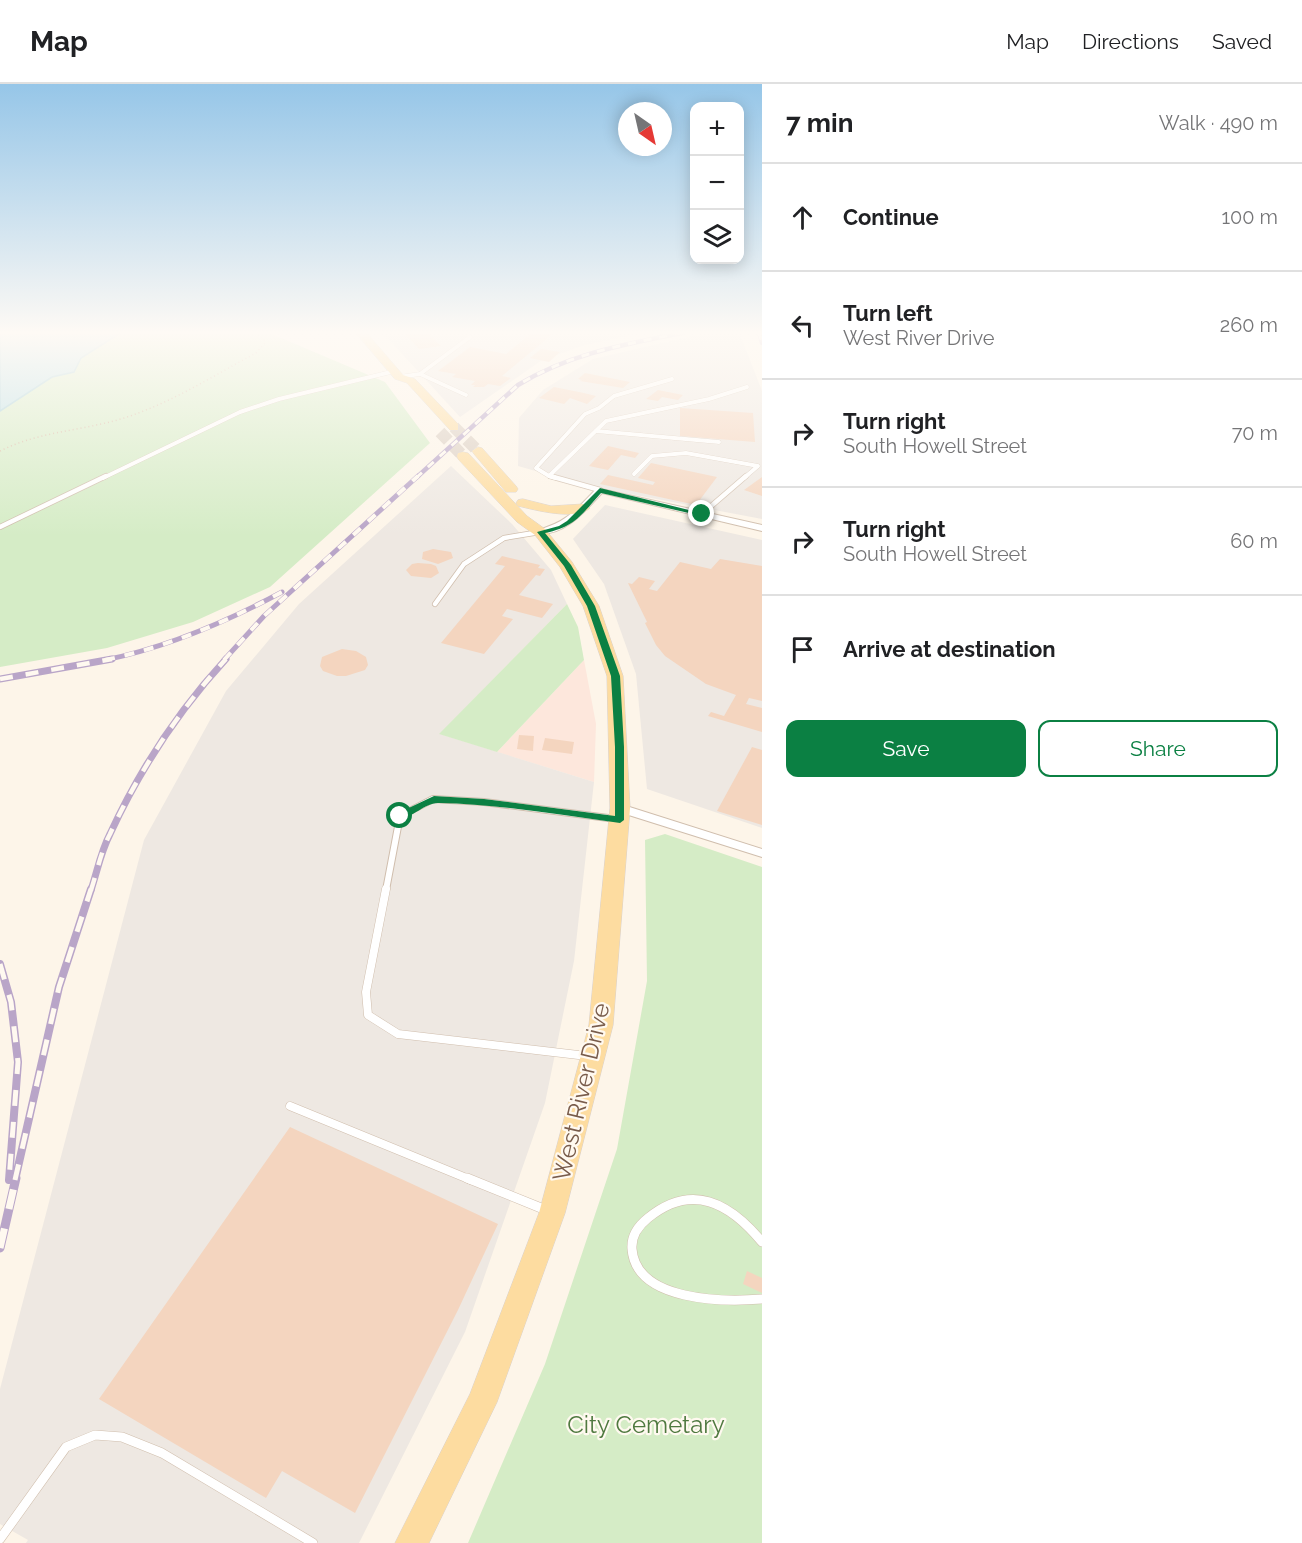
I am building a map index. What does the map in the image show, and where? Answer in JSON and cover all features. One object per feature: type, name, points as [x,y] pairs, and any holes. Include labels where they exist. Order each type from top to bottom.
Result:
[{"type":"main road","points":[[413,400],[433,424]]},
{"type":"main road","points":[[429,400],[454,426]]},
{"type":"main road","name":"West River Drive","points":[[478,451],[536,517],[538,529]]},
{"type":"main road","name":"West River Drive","points":[[412,1543],[482,1402],[552,1213],[602,1025],[620,814],[615,676],[591,606],[567,565],[538,529],[522,519],[463,456]]},
{"type":"main road","points":[[523,503],[551,510],[583,508]]},
{"type":"street","points":[[538,529],[561,528],[600,490],[762,528]]},
{"type":"street","points":[[620,814],[762,853]]},
{"type":"lane","points":[[0,527],[240,412],[280,400]]},
{"type":"lane","points":[[600,490],[549,476],[536,468],[585,414],[599,408],[609,400]]},
{"type":"lane","points":[[549,476],[606,421],[704,400]]},
{"type":"lane","points":[[596,431],[719,442]]},
{"type":"lane","points":[[634,474],[652,456],[686,453],[758,466],[702,514]]},
{"type":"lane","points":[[435,604],[464,564],[504,538],[538,529]]},
{"type":"lane","points":[[594,1057],[398,1034],[368,1015],[366,992],[400,816],[434,799],[620,814]]},
{"type":"lane","points":[[290,1106],[552,1213]]},
{"type":"lane","points":[[762,1242],[748,1223],[723,1206],[706,1200],[690,1199],[667,1204],[642,1222],[634,1236],[632,1248],[636,1265],[663,1287],[695,1298],[723,1301],[762,1299]]},
{"type":"lane","points":[[0,1539],[66,1447],[95,1436],[122,1437],[162,1453],[313,1543]]},
{"type":"path","points":[[0,451],[43,433],[103,423],[138,413],[163,400]]},
{"type":"shaded area","points":[[444,400],[484,400],[460,417]]},
{"type":"shaded area","points":[[534,400],[762,400],[762,519],[588,486],[518,466],[519,418]]},
{"type":"shaded area","points":[[451,466],[512,524],[551,570],[567,604],[440,734],[594,782],[574,961],[545,1103],[465,1332],[359,1543],[26,1543],[28,1540],[0,1524],[0,1389],[144,840],[226,691],[299,604]]},
{"type":"shaded area","points":[[605,505],[762,540],[762,828],[647,789],[636,674],[604,584],[573,539]]},
{"type":"shaded area","points":[[584,660],[596,724],[594,782],[497,752]]},
{"type":"green space","points":[[17,400],[398,400],[430,443],[270,587],[193,622],[107,648],[0,667],[0,411]]},
{"type":"green space","points":[[567,604],[578,627],[584,660],[497,752],[439,734]]},
{"type":"green space","name":"City Cemetary","points":[[665,834],[762,867],[762,1543],[468,1543],[545,1364],[617,1149],[647,981],[645,840]]},
{"type":"water","points":[[0,400],[17,400],[0,411]]},
{"type":"building","points":[[548,400],[568,400],[564,404]]},
{"type":"building","points":[[576,400],[591,400],[587,404]]},
{"type":"building","points":[[680,408],[753,413],[755,442],[680,436]]},
{"type":"building","points":[[608,446],[639,453],[635,458],[621,455],[608,470],[589,466]]},
{"type":"building","points":[[651,463],[717,477],[696,505],[600,484],[608,475],[653,485],[655,482],[638,478]]},
{"type":"building","points":[[762,477],[762,496],[744,490]]},
{"type":"building","points":[[433,549],[451,552],[453,558],[438,564],[422,559],[423,552]]},
{"type":"building","points":[[502,556],[540,565],[538,568],[545,569],[540,576],[536,575],[519,595],[553,604],[542,618],[507,609],[502,616],[513,619],[484,654],[441,643],[505,566],[495,564]]},
{"type":"building","points":[[720,559],[762,566],[762,701],[749,698],[746,704],[762,708],[762,732],[708,716],[711,712],[724,716],[736,695],[706,684],[665,656],[656,645],[628,583],[632,584],[639,577],[655,581],[649,589],[657,591],[680,562],[711,569]]},
{"type":"building","points":[[412,564],[436,566],[439,573],[431,578],[411,576],[406,570]]},
{"type":"building","points":[[342,649],[356,651],[366,657],[368,665],[365,670],[346,676],[337,676],[323,671],[320,666],[322,657]]},
{"type":"building","points":[[519,735],[534,736],[533,751],[517,749]]},
{"type":"building","points":[[545,738],[574,742],[572,754],[542,750]]},
{"type":"building","points":[[752,747],[762,750],[762,825],[717,811]]},
{"type":"building","points":[[290,1127],[498,1224],[458,1310],[355,1513],[282,1471],[266,1498],[99,1399]]},
{"type":"building","points":[[747,1271],[762,1278],[762,1293],[743,1284]]},
{"type":"tunnel","points":[[454,427],[478,451]]},
{"type":"tunnel","points":[[440,432],[463,456]]},
{"type":"railway","points":[[416,478],[501,400]]},
{"type":"railway","points":[[224,660],[264,616],[418,476]]},
{"type":"railway","points":[[105,660],[174,641],[282,592]]},
{"type":"railway","points":[[0,679],[112,659]]},
{"type":"railway","points":[[91,890],[107,841],[121,810],[147,764],[176,720],[226,659]]},
{"type":"railway","points":[[15,1180],[59,987],[91,889]]},
{"type":"railway","points":[[0,964],[11,1002],[18,1062],[9,1180]]},
{"type":"railway","points":[[0,1248],[16,1178]]},
{"type":"route","points":[[400,816],[434,799],[484,802],[620,820],[620,747],[615,676],[591,606],[567,565],[540,532],[561,528],[600,490],[702,514]]}]
